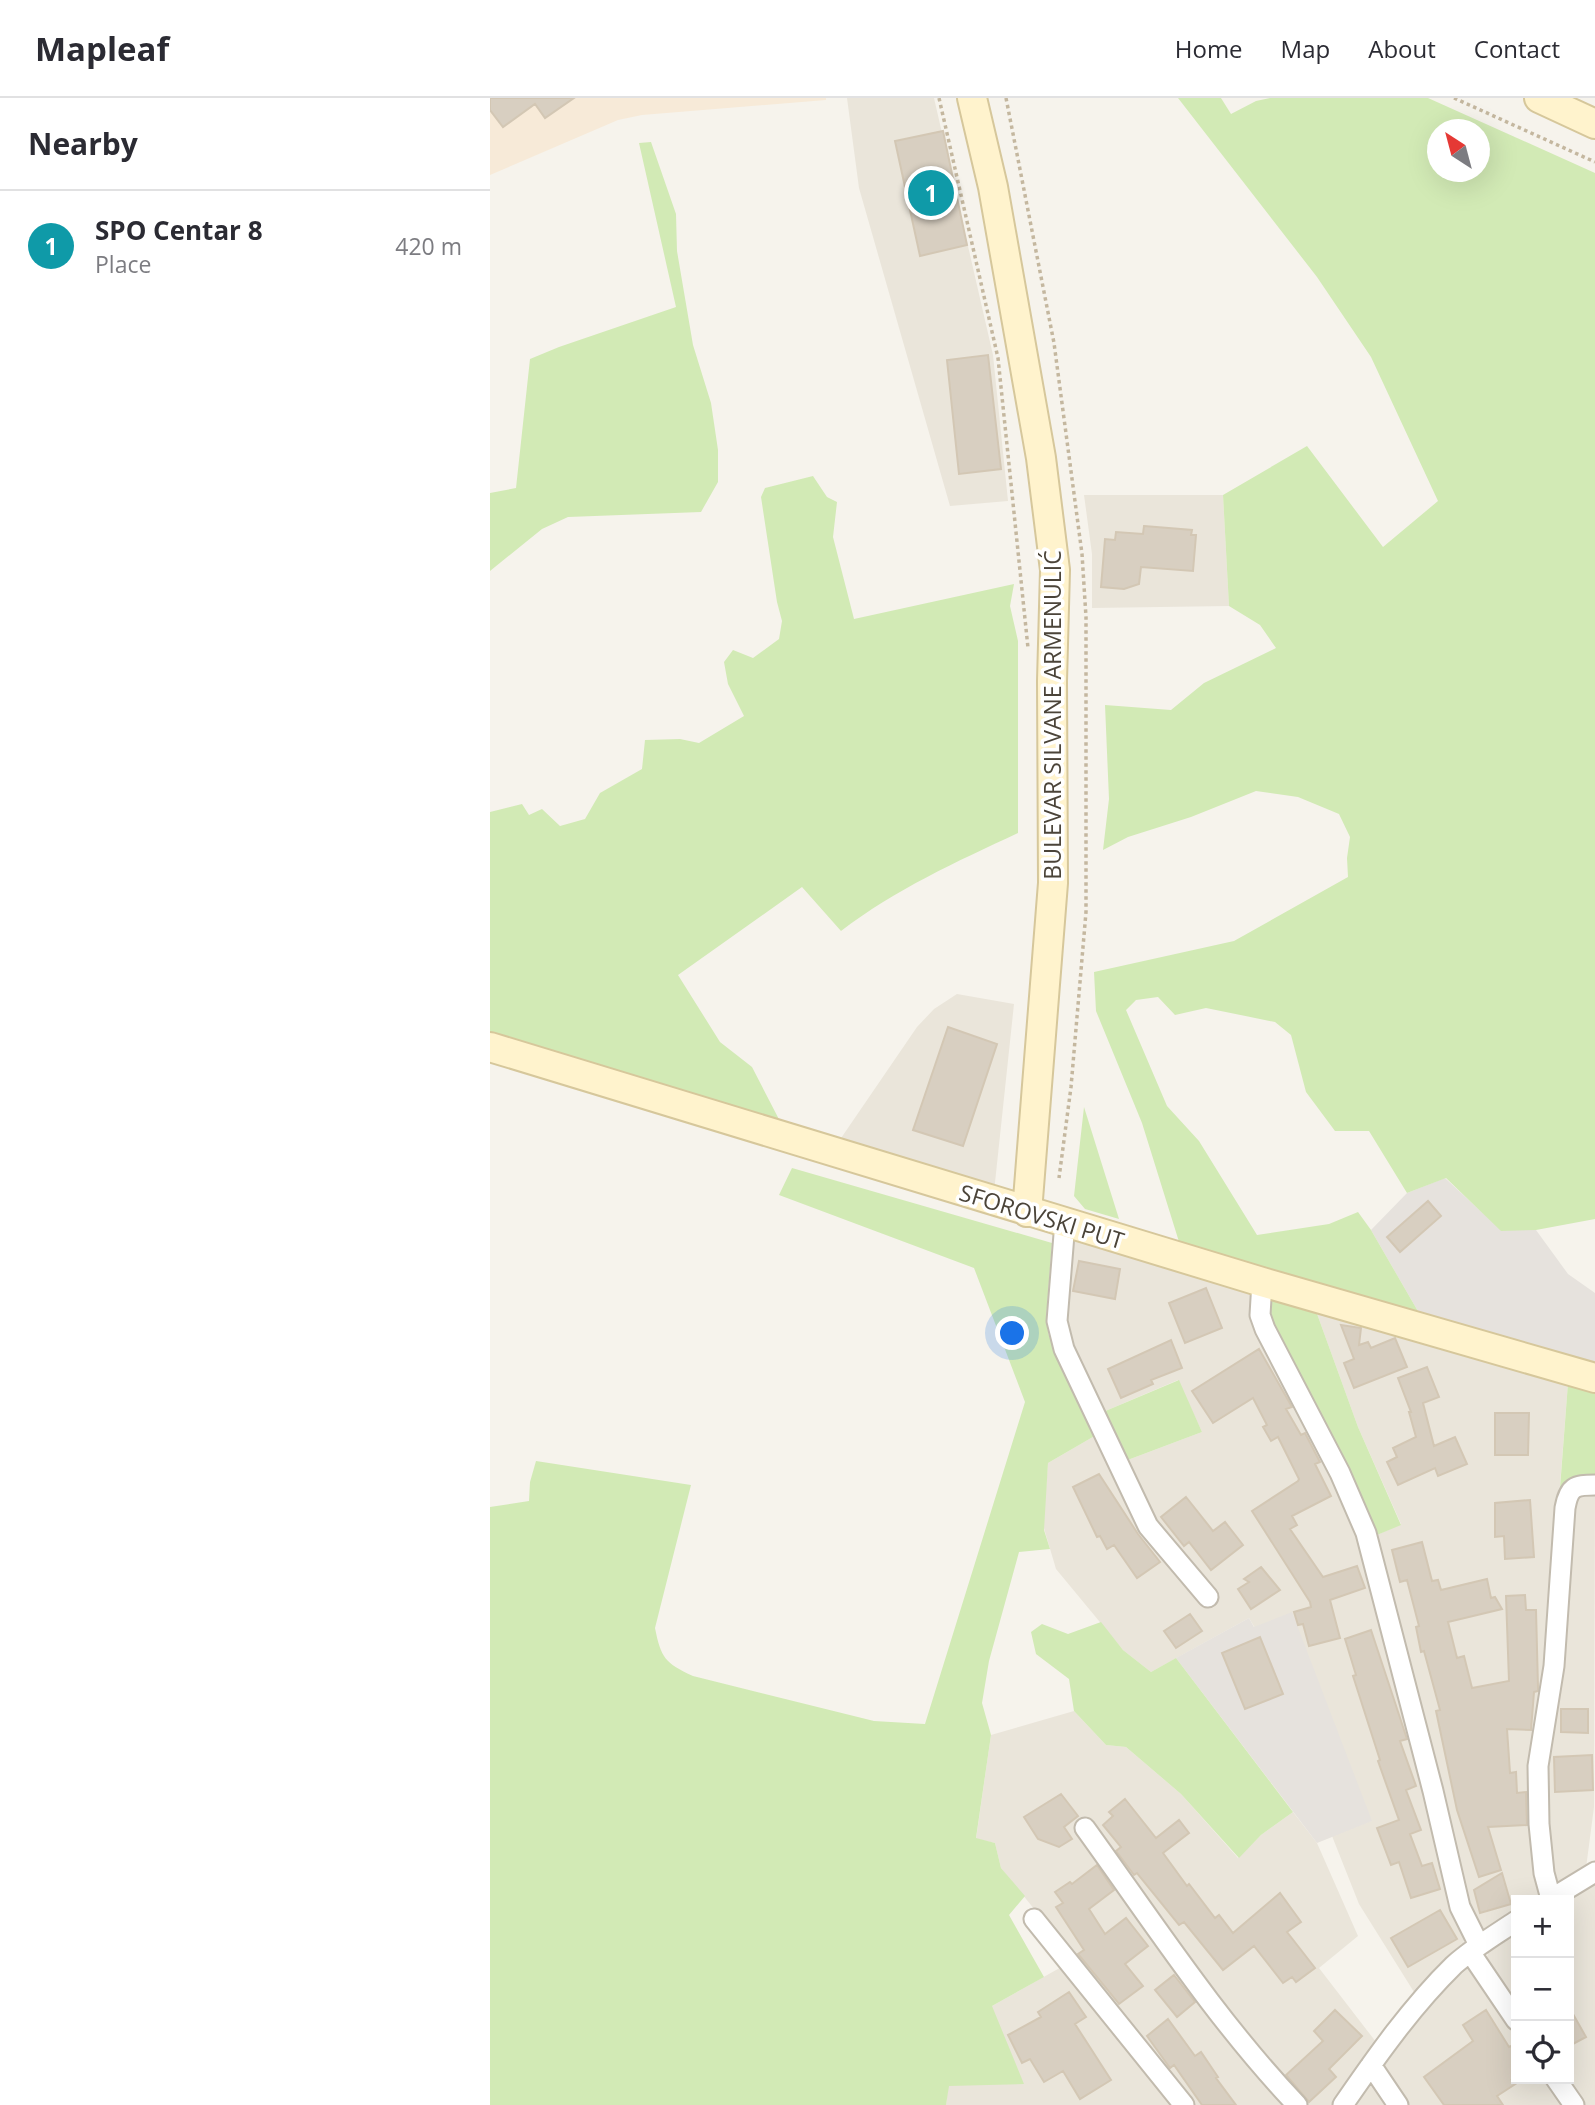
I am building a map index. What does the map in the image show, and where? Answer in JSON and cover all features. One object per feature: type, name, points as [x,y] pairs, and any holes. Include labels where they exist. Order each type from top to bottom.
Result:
[{"type":"street","name":"BULEVAR SILVANE ARMENULIĆ","points":[[972,98],[993,187],[1041,457],[1055,570],[1052,681],[1053,883],[1027,1212]]},
{"type":"street","points":[[1539,98],[1595,124]]},
{"type":"street","name":"SFOROVSKI PUT","points":[[490,1047],[1027,1212],[1595,1378]]},
{"type":"street","points":[[1065,1222],[1057,1321],[1064,1349],[1148,1526],[1208,1597]]},
{"type":"street","points":[[1262,1282],[1260,1315],[1265,1329],[1340,1473],[1366,1533],[1460,1907],[1475,1949],[1511,2011]]},
{"type":"street","points":[[1549,1895],[1539,1824],[1538,1766],[1554,1667],[1565,1508],[1567,1495],[1571,1490],[1579,1485],[1595,1485]]},
{"type":"street","points":[[1086,1828],[1201,1989],[1245,2046],[1297,2105]]},
{"type":"street","points":[[1558,1895],[1595,1872]]},
{"type":"street","points":[[1034,1919],[1184,2105]]},
{"type":"street","points":[[1343,2105],[1371,2065],[1440,1981],[1475,1949],[1511,1925]]},
{"type":"street","points":[[1371,2065],[1398,2105]]},
{"type":"street","points":[[1559,2084],[1574,2105]]},
{"type":"path","points":[[939,98],[998,358],[1028,658]]},
{"type":"path","points":[[1454,98],[1595,162]]},
{"type":"shaded area","points":[[490,98],[826,100],[642,115],[618,120],[490,175]]},
{"type":"shaded area","points":[[847,98],[934,98],[993,355],[1008,501],[950,506],[859,188]]},
{"type":"shaded area","points":[[1084,495],[1223,495],[1229,606],[1092,608],[1092,554]]},
{"type":"shaded area","points":[[957,994],[1014,1004],[994,1192],[837,1144],[917,1027],[934,1009]]},
{"type":"shaded area","points":[[1445,1178],[1501,1230],[1536,1230],[1568,1274],[1595,1293],[1595,1363],[1419,1313],[1371,1230],[1407,1193]]},
{"type":"shaded area","points":[[1072,1237],[1251,1293],[1252,1321],[1349,1506],[1465,1936],[1462,1949],[1414,1992],[1359,1904],[1332,1836],[1371,1821],[1249,1618],[1151,1672],[1123,1650],[1056,1569],[1043,1525],[1048,1463],[1098,1434],[1146,1532],[1206,1606],[1219,1598],[1153,1521],[1125,1461],[1202,1432],[1178,1380],[1103,1412],[1068,1341],[1063,1317]]},
{"type":"shaded area","points":[[1316,1311],[1568,1383],[1558,1511],[1540,1892],[1538,1895],[1511,1895],[1511,1914],[1486,1930],[1479,1927],[1468,1902],[1381,1563],[1377,1535],[1401,1524],[1358,1427]]},
{"type":"shaded area","points":[[1595,1489],[1594,1807],[1586,1868],[1557,1885],[1550,1872],[1544,1762],[1572,1499]]},
{"type":"shaded area","points":[[1292,1612],[1372,1821],[1317,1843],[1176,1658],[1249,1618],[1254,1627]]},
{"type":"shaded area","points":[[1074,1711],[1106,1745],[1126,1747],[1181,1794],[1238,1858],[1261,1835],[1293,1812],[1317,1843],[1358,1936],[1319,1968],[1376,2042],[1332,2105],[1306,2105],[1218,1995],[1089,1818],[1076,1825],[1286,2105],[1192,2105],[1001,1868],[995,1843],[976,1839],[991,1735]]},
{"type":"shaded area","points":[[1595,1881],[1595,2105],[1582,2105],[1567,2084],[1574,2084],[1574,1895]]},
{"type":"shaded area","points":[[1511,1935],[1511,1998],[1486,1960],[1489,1950]]},
{"type":"shaded area","points":[[1065,1965],[1176,2105],[946,2105],[948,2086],[992,2006]]},
{"type":"shaded area","points":[[1472,1965],[1511,2024],[1511,2084],[1551,2084],[1566,2105],[1408,2105],[1382,2063],[1451,1983]]},
{"type":"shaded area","points":[[1375,2079],[1392,2105],[1355,2105]]},
{"type":"green space","points":[[1178,98],[1221,98],[1231,114],[1256,101],[1270,98],[1428,98],[1475,119],[1427,119],[1427,182],[1490,182],[1490,126],[1595,173],[1595,1219],[1536,1230],[1501,1231],[1446,1178],[1407,1193],[1369,1131],[1335,1131],[1306,1092],[1291,1035],[1275,1022],[1206,1008],[1175,1015],[1158,997],[1136,1000],[1126,1010],[1167,1106],[1199,1141],[1257,1235],[1329,1224],[1358,1212],[1419,1313],[1180,1245],[1142,1123],[1096,1011],[1094,972],[1234,941],[1348,877],[1350,837],[1339,814],[1298,797],[1256,791],[1191,817],[1128,837],[1103,850],[1109,799],[1105,705],[1171,710],[1204,683],[1276,648],[1260,625],[1229,606],[1223,495],[1307,446],[1383,547],[1438,501],[1371,357],[1317,277]]},
{"type":"green space","points":[[651,142],[676,214],[677,251],[693,345],[711,403],[718,450],[718,482],[701,512],[568,517],[542,529],[490,571],[490,493],[516,488],[530,359],[676,307],[639,143]]},
{"type":"green space","points":[[813,476],[827,497],[837,502],[833,537],[854,619],[1014,584],[1010,606],[1018,641],[1018,833],[905,889],[841,931],[802,887],[678,975],[720,1042],[752,1067],[784,1129],[490,1040],[490,812],[522,804],[529,815],[542,809],[560,826],[585,819],[600,793],[642,769],[645,740],[680,739],[699,743],[744,716],[728,684],[724,662],[733,650],[753,658],[779,639],[782,621],[761,497],[765,488]]},
{"type":"green space","points":[[1084,1107],[1119,1219],[1085,1209],[1074,1196]]},
{"type":"green space","points":[[792,1168],[1052,1243],[1046,1320],[1049,1336],[1098,1434],[1048,1463],[1044,1530],[1050,1549],[1019,1552],[989,1661],[982,1703],[991,1735],[976,1838],[995,1843],[1001,1868],[1025,1896],[1009,1915],[1044,1977],[992,2006],[1024,2084],[949,2086],[946,2105],[490,2105],[490,1507],[529,1501],[530,1482],[536,1461],[691,1485],[655,1628],[662,1653],[670,1663],[693,1676],[874,1721],[925,1724],[1025,1402],[974,1268],[779,1195]]},
{"type":"green space","points":[[1275,1298],[1316,1311],[1358,1427],[1401,1525],[1377,1535],[1267,1319],[1270,1305]]},
{"type":"green space","points":[[1179,1380],[1202,1432],[1125,1461],[1103,1412]]},
{"type":"green space","points":[[1568,1383],[1595,1389],[1595,1478],[1567,1481],[1560,1488]]},
{"type":"green space","points":[[1101,1622],[1123,1650],[1151,1672],[1176,1658],[1293,1812],[1261,1835],[1239,1858],[1181,1794],[1126,1747],[1106,1745],[1074,1711],[1069,1679],[1036,1654],[1031,1632],[1042,1624],[1068,1634]]},
{"type":"building","points":[[490,98],[574,98],[545,118],[535,104],[503,127],[490,110]]},
{"type":"building","points":[[943,131],[967,245],[920,256],[895,141]]},
{"type":"building","points":[[988,355],[1001,469],[959,474],[947,360]]},
{"type":"building","points":[[1144,526],[1192,530],[1191,535],[1196,535],[1193,571],[1141,567],[1139,584],[1124,589],[1101,587],[1105,539],[1115,540],[1116,532],[1143,534]]},
{"type":"building","points":[[948,1027],[997,1044],[963,1146],[913,1130]]},
{"type":"building","points":[[1428,1201],[1441,1216],[1400,1252],[1387,1237]]},
{"type":"building","points":[[1079,1261],[1120,1269],[1115,1299],[1073,1291]]},
{"type":"building","points":[[1206,1288],[1222,1328],[1185,1343],[1169,1303]]},
{"type":"building","points":[[1341,1325],[1361,1328],[1359,1345],[1368,1342],[1371,1348],[1395,1338],[1407,1367],[1354,1388],[1344,1363],[1354,1359]]},
{"type":"building","points":[[1171,1340],[1182,1368],[1151,1380],[1153,1384],[1121,1398],[1108,1369]]},
{"type":"building","points":[[1259,1349],[1292,1407],[1286,1409],[1301,1435],[1305,1433],[1320,1462],[1315,1464],[1331,1496],[1292,1516],[1297,1525],[1290,1529],[1323,1577],[1357,1566],[1365,1588],[1330,1600],[1340,1638],[1309,1646],[1303,1624],[1298,1625],[1294,1612],[1311,1607],[1310,1602],[1252,1511],[1299,1479],[1278,1437],[1271,1441],[1263,1427],[1267,1425],[1253,1398],[1213,1423],[1192,1391]]},
{"type":"building","points":[[1427,1367],[1439,1397],[1423,1403],[1434,1446],[1455,1437],[1467,1464],[1438,1476],[1435,1468],[1398,1485],[1387,1462],[1397,1457],[1393,1448],[1416,1437],[1411,1412],[1398,1378]]},
{"type":"building","points":[[1495,1413],[1529,1413],[1528,1455],[1495,1455]]},
{"type":"building","points":[[1099,1474],[1138,1534],[1160,1562],[1137,1578],[1114,1545],[1107,1549],[1100,1536],[1097,1537],[1073,1487]]},
{"type":"building","points":[[1186,1497],[1213,1531],[1225,1522],[1243,1545],[1211,1570],[1189,1542],[1184,1546],[1161,1517]]},
{"type":"building","points":[[1530,1500],[1534,1557],[1505,1559],[1504,1536],[1495,1537],[1495,1503]]},
{"type":"building","points":[[1422,1542],[1432,1581],[1438,1580],[1441,1590],[1487,1579],[1491,1598],[1495,1597],[1502,1609],[1448,1622],[1457,1658],[1464,1656],[1472,1688],[1509,1681],[1506,1596],[1525,1595],[1526,1610],[1536,1610],[1538,1691],[1534,1692],[1531,1730],[1507,1729],[1510,1773],[1516,1772],[1517,1793],[1526,1792],[1527,1825],[1488,1827],[1501,1870],[1479,1877],[1457,1810],[1436,1711],[1440,1710],[1424,1651],[1421,1652],[1416,1627],[1419,1626],[1407,1580],[1400,1582],[1392,1550]]},
{"type":"building","points":[[1261,1567],[1280,1590],[1251,1609],[1238,1589],[1249,1582],[1244,1579]]},
{"type":"building","points":[[1190,1614],[1202,1631],[1176,1648],[1164,1631]]},
{"type":"building","points":[[1371,1630],[1407,1739],[1400,1741],[1416,1786],[1406,1790],[1421,1830],[1410,1834],[1422,1866],[1432,1863],[1440,1889],[1411,1898],[1399,1862],[1391,1865],[1377,1828],[1399,1820],[1378,1761],[1380,1760],[1353,1676],[1356,1675],[1345,1639]]},
{"type":"building","points":[[1260,1637],[1283,1694],[1245,1709],[1222,1653]]},
{"type":"building","points":[[1561,1709],[1588,1709],[1588,1733],[1561,1732]]},
{"type":"building","points":[[1592,1755],[1593,1790],[1555,1792],[1554,1757]]},
{"type":"building","points":[[1061,1794],[1078,1816],[1064,1827],[1072,1839],[1059,1847],[1038,1839],[1024,1817]]},
{"type":"building","points":[[1125,1799],[1156,1838],[1179,1820],[1189,1833],[1163,1853],[1215,1918],[1219,1915],[1233,1933],[1280,1893],[1301,1922],[1287,1932],[1315,1968],[1296,1982],[1292,1977],[1283,1983],[1254,1946],[1223,1970],[1184,1922],[1179,1925],[1116,1851],[1121,1847],[1103,1825],[1113,1816],[1109,1812]]},
{"type":"building","points":[[1097,1865],[1114,1890],[1089,1909],[1105,1934],[1126,1918],[1148,1946],[1125,1964],[1143,1986],[1119,2004],[1078,1954],[1084,1950],[1056,1907],[1063,1903],[1055,1892],[1070,1882],[1072,1884]]},
{"type":"building","points":[[1502,1873],[1511,1904],[1480,1913],[1474,1890]]},
{"type":"building","points":[[1440,1910],[1457,1939],[1408,1967],[1391,1938]]},
{"type":"building","points":[[1174,1975],[1195,2002],[1177,2017],[1155,1990]]},
{"type":"building","points":[[1069,1992],[1086,2017],[1075,2024],[1111,2080],[1080,2099],[1063,2071],[1044,2082],[1030,2059],[1022,2063],[1008,2035],[1041,2017],[1038,2012]]},
{"type":"building","points":[[1335,2010],[1362,2036],[1329,2069],[1336,2077],[1309,2102],[1286,2075],[1323,2041],[1314,2031]]},
{"type":"building","points":[[1486,2010],[1509,2047],[1511,2046],[1511,2084],[1515,2084],[1497,2096],[1503,2105],[1444,2105],[1424,2077],[1473,2041],[1463,2025]]},
{"type":"building","points":[[1574,2016],[1586,2037],[1574,2043]]},
{"type":"building","points":[[1168,2019],[1195,2056],[1201,2052],[1236,2105],[1202,2105],[1174,2065],[1170,2068],[1147,2036]]},
{"type":"place","name":"SPO Centar 8","points":[[931,193]]}]
